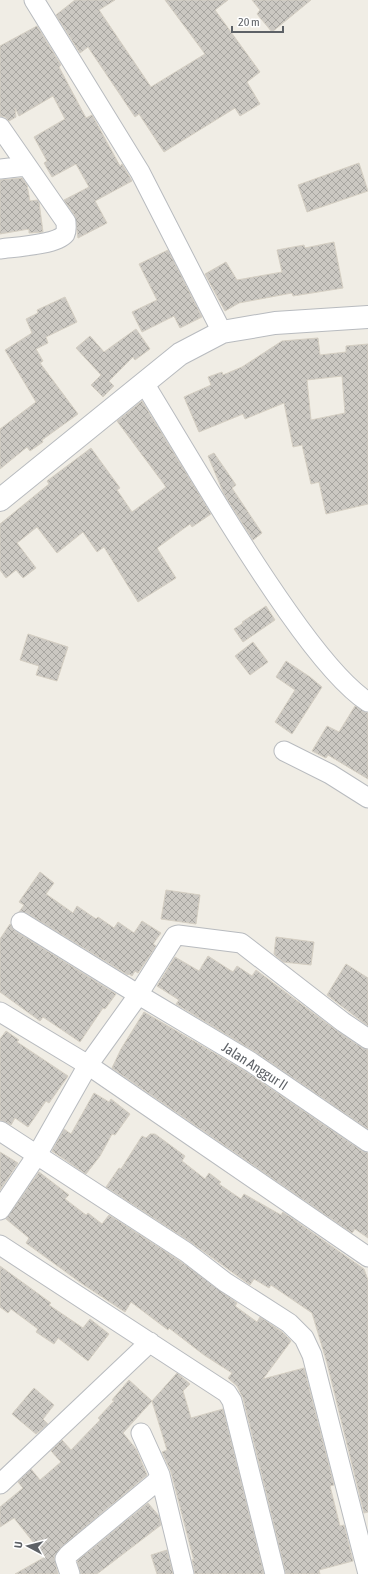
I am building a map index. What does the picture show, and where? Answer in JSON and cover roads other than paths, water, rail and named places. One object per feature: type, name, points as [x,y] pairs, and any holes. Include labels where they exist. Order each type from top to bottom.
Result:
[{"type":"street","points":[[34,0],[140,172],[222,332]]},
{"type":"street","points":[[0,127],[66,222],[67,228],[65,234],[49,242],[0,249]]},
{"type":"street","points":[[0,169],[26,166]]},
{"type":"street","points":[[0,500],[180,354],[222,332],[275,323],[368,317]]},
{"type":"street","points":[[144,383],[250,558],[309,641],[361,698],[368,702]]},
{"type":"street","points":[[284,751],[330,774],[368,798]]},
{"type":"street","name":"Jalan Anggur II","points":[[21,922],[251,1062],[368,1142]]},
{"type":"street","points":[[0,1210],[37,1155],[88,1065],[139,995],[175,936],[178,935],[241,943],[343,1022],[368,1039]]},
{"type":"street","points":[[0,1012],[88,1065],[368,1257]]},
{"type":"street","points":[[0,1131],[186,1252],[225,1282],[289,1324],[304,1338],[312,1355],[368,1574]]},
{"type":"street","points":[[0,1245],[227,1393],[232,1401],[275,1574]]},
{"type":"street","points":[[0,1484],[150,1342]]},
{"type":"street","points":[[141,1433],[160,1475],[184,1574]]},
{"type":"street","points":[[70,1574],[65,1560],[68,1554],[156,1482],[160,1475]]}]
